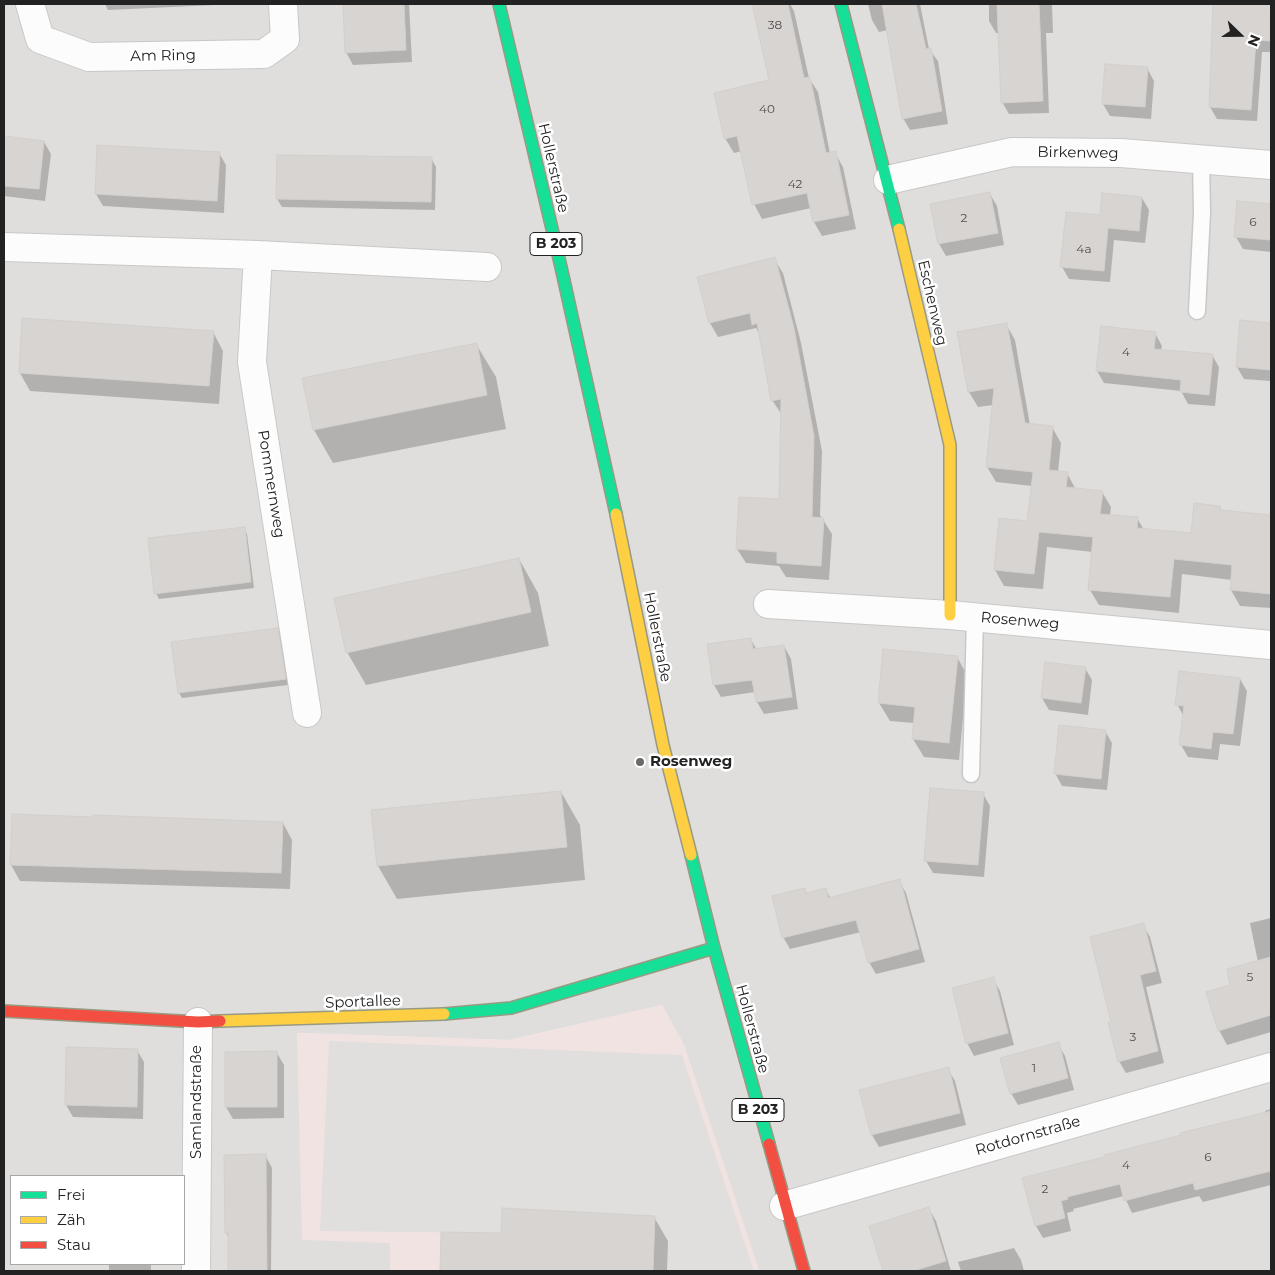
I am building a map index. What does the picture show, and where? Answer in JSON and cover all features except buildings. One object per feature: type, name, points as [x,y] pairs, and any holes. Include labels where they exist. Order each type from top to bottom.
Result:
[{"type":"street","name":"Am Ring","points":[[30,4],[40,39],[89,57],[264,54],[286,39],[283,4]]},
{"type":"street","name":"Hollerstraße","points":[[499,4],[610,486],[663,745],[714,948],[784,1206],[804,1271]]},
{"type":"street","name":"Eschenweg","points":[[841,4],[888,180],[950,445],[962,616]]},
{"type":"street","name":"Birkenweg","points":[[888,180],[1012,152],[1121,153],[1271,165]]},
{"type":"street","points":[[4,247],[258,255],[487,267]]},
{"type":"street","name":"Pommernweg","points":[[258,255],[252,362],[307,713]]},
{"type":"street","name":"Rosenweg","points":[[768,604],[962,616],[1271,645]]},
{"type":"street","name":"Sportallee","points":[[4,1011],[198,1022],[437,1014],[511,1008],[661,962],[714,948]]},
{"type":"street","name":"Samlandstraße","points":[[196,1271],[198,1022]]},
{"type":"street","name":"Rotdornstraße","points":[[784,1206],[1271,1067]]},
{"type":"lane","points":[[1197,310],[1202,213],[1201,159]]},
{"type":"lane","points":[[962,616],[970,774]]},
{"type":"shaded area","points":[[4,4],[1271,4],[1271,1271],[759,1271],[684,1045],[662,1005],[509,1040],[297,1033],[391,1243],[390,1271],[4,1271]]},
{"type":"shaded area","points":[[662,1005],[684,1045],[759,1271],[390,1271],[390,1243],[302,1240],[297,1033],[509,1040]]},
{"type":"shaded area","points":[[329,1041],[682,1055],[754,1271],[653,1271],[655,1216],[502,1208],[501,1233],[320,1231]]},
{"type":"traffic: fast","points":[[499,4],[561,267],[616,514]]},
{"type":"traffic: fast","points":[[841,4],[899,229]]},
{"type":"traffic: fast","points":[[691,855],[714,948],[769,1144]]},
{"type":"traffic: fast","points":[[444,1014],[511,1008],[714,948]]},
{"type":"traffic: slow","points":[[899,229],[950,445],[950,615]]},
{"type":"traffic: slow","points":[[616,514],[663,745],[691,855]]},
{"type":"traffic: slow","points":[[220,1021],[444,1014]]},
{"type":"traffic: jam","points":[[4,1011],[198,1022],[220,1021]]},
{"type":"traffic: jam","points":[[769,1144],[804,1271]]},
{"type":"place","name":"Rosenweg","points":[[640,762]]}]
